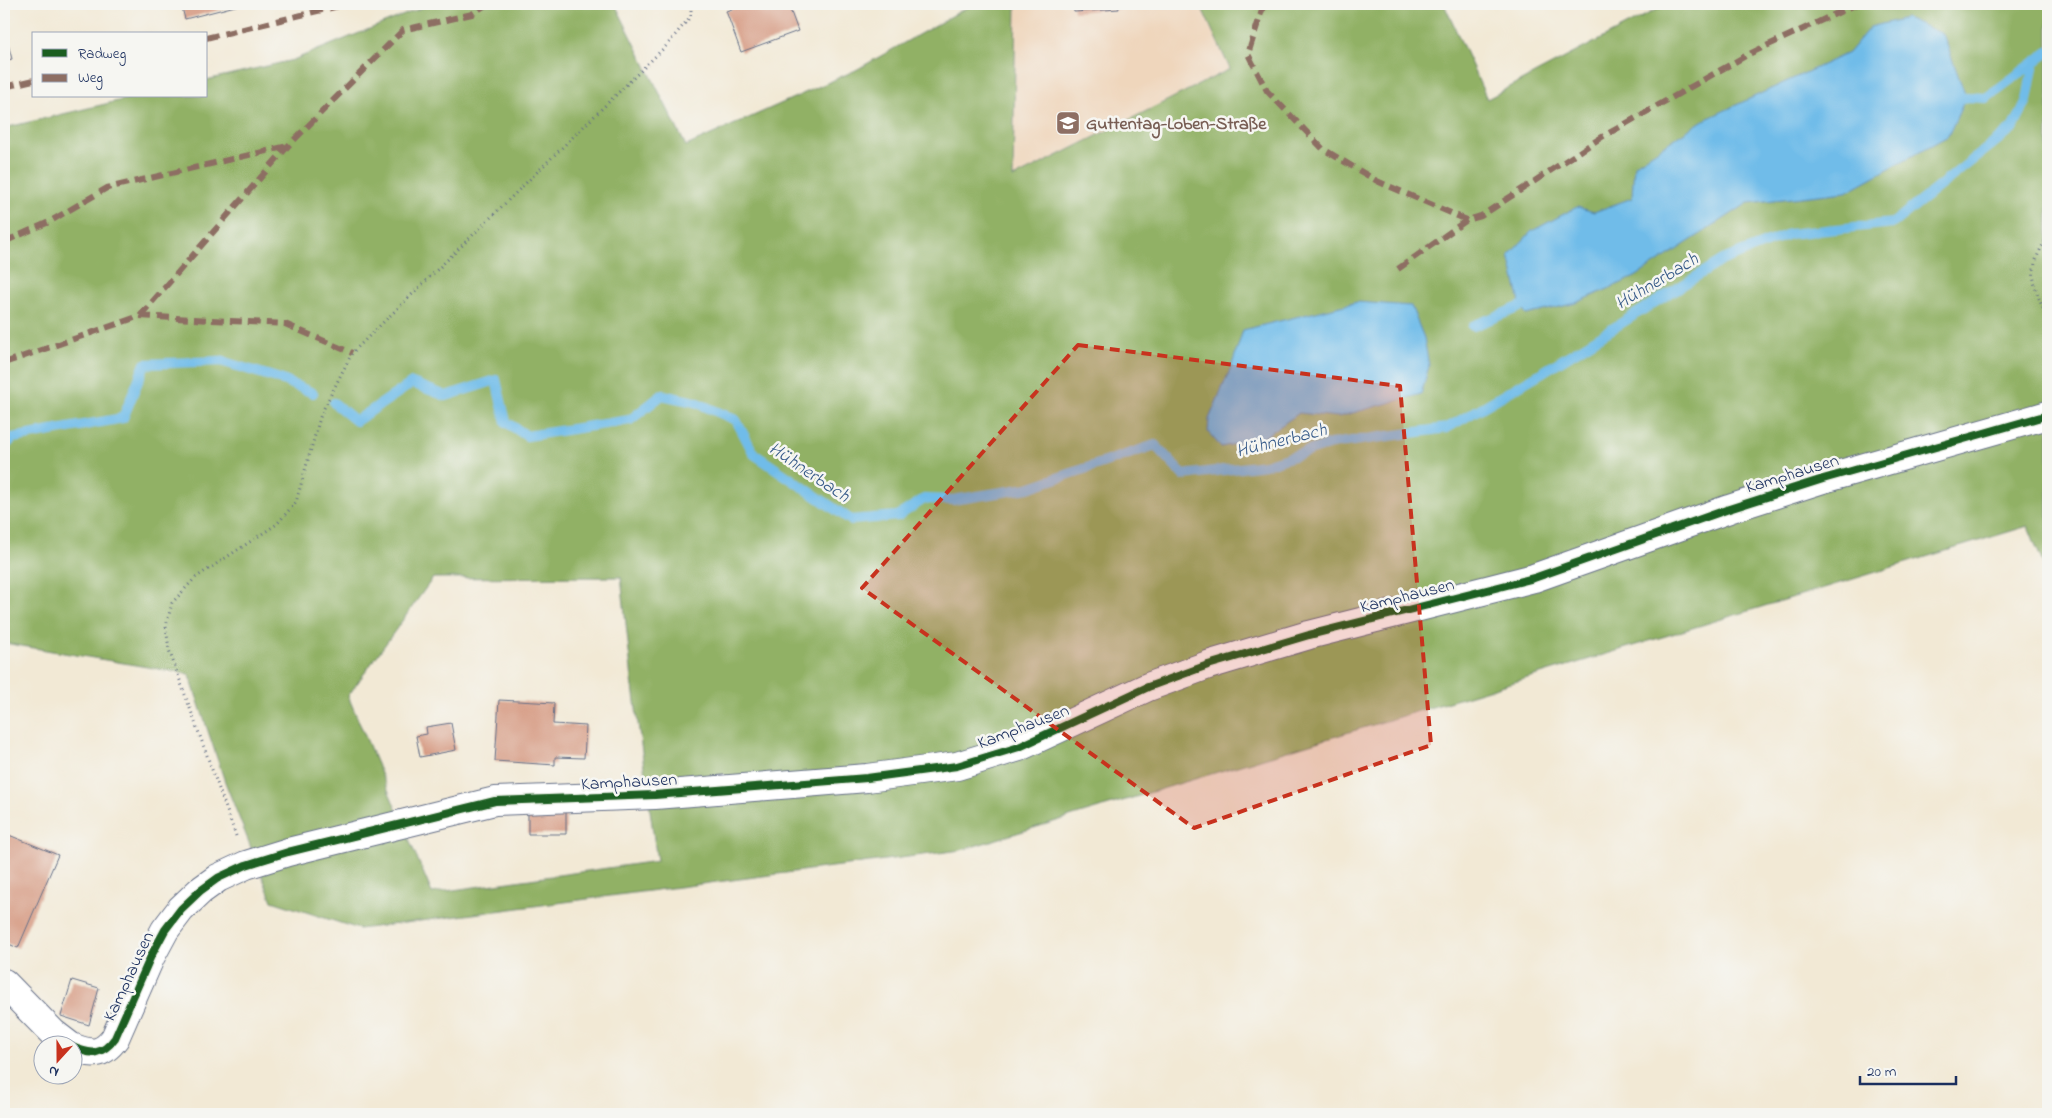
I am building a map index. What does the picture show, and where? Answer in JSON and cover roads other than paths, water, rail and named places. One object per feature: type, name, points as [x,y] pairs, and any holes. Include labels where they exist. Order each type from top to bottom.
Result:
[{"type":"street","name":"Kamphausen","points":[[82,1051],[88,1053],[99,1052],[109,1047],[116,1038],[151,956],[171,923],[200,891],[218,878],[246,865],[288,852],[495,801],[674,794],[867,778],[957,766],[1019,748],[1148,687],[1208,665],[1310,635],[1534,578],[1729,509],[1824,479],[2048,415]]},
{"type":"street","name":"Kamphausen","points":[[4,984],[57,1036]]},
{"type":"water","points":[[1906,18],[1943,34],[1966,97],[1948,136],[1846,192],[1748,203],[1635,277],[1576,303],[1526,315],[1521,307],[1509,255],[1532,231],[1577,207],[1594,212],[1632,198],[1634,165],[1702,121],[1848,53],[1870,27]]},
{"type":"water","points":[[1357,302],[1411,306],[1424,338],[1429,366],[1421,394],[1338,417],[1299,413],[1263,438],[1221,447],[1208,432],[1209,419],[1232,365],[1243,330]]},
{"type":"waterway","name":"Hühnerbach","points":[[1954,103],[1966,97],[1986,98],[2048,52]]},
{"type":"waterway","name":"Hühnerbach","points":[[334,403],[356,421],[412,383],[446,396],[496,380],[506,422],[527,436],[630,420],[662,395],[695,402],[736,420],[754,454],[851,520],[898,516],[924,499],[953,500],[1028,488],[1155,445],[1183,475],[1265,465],[1331,444],[1447,428],[1541,373],[1723,260],[1789,234],[1893,223],[2014,127],[2027,100],[2034,62]]},
{"type":"waterway","points":[[1473,326],[1532,302]]},
{"type":"waterway","name":"Hühnerbach","points":[[4,447],[13,438],[123,418],[145,364],[221,361],[280,379],[313,393]]},
{"type":"place","name":"Guttentag-Loben-Straße","points":[[1068,123]]}]
